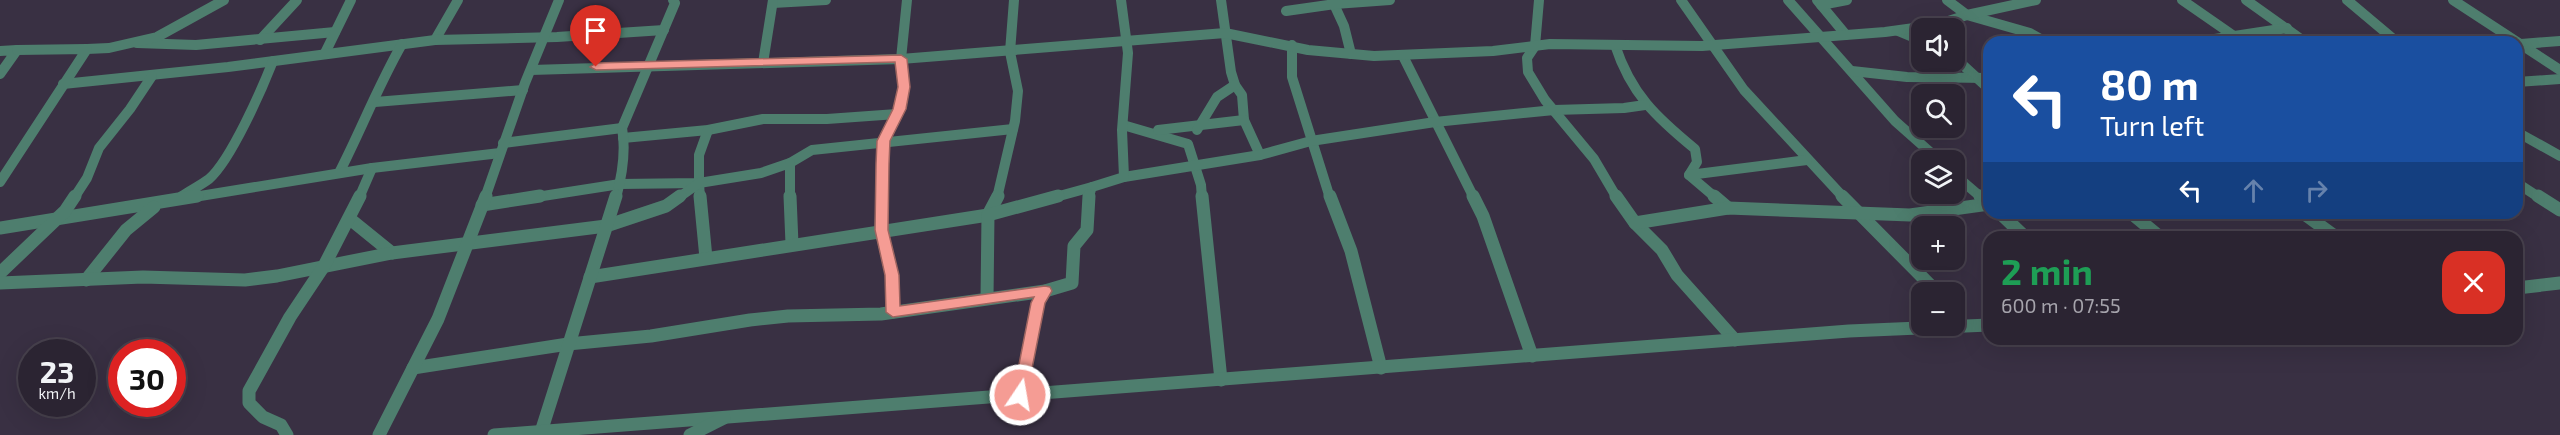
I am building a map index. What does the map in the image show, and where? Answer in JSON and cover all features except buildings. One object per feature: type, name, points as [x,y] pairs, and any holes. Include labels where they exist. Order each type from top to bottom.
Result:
[{"type":"street","points":[[0,51],[87,49],[137,42],[157,37],[224,0]]},
{"type":"street","points":[[260,40],[297,0]]},
{"type":"street","points":[[325,53],[351,0]]},
{"type":"street","points":[[435,40],[458,0]]},
{"type":"street","points":[[380,435],[438,319],[523,90],[560,0]]},
{"type":"street","points":[[541,432],[620,184],[622,133],[675,3],[673,0]]},
{"type":"street","points":[[763,63],[773,2],[826,0]]},
{"type":"street","points":[[893,312],[892,275],[881,230],[883,141],[897,114],[904,87],[901,59],[907,0]]},
{"type":"street","points":[[987,298],[988,215],[1000,192],[1018,91],[1010,52],[1014,0]]},
{"type":"street","points":[[1121,0],[1122,20],[1127,41],[1128,84],[1123,125],[1124,177]]},
{"type":"street","points":[[1221,0],[1235,85],[1242,95],[1244,120],[1260,154]]},
{"type":"street","points":[[1286,11],[1333,2],[1389,0]]},
{"type":"street","points":[[1539,0],[1535,46],[1527,58],[1528,72],[1554,110],[1594,159],[1635,223],[1662,250],[1677,274],[1735,340]]},
{"type":"street","points":[[1681,0],[1744,90],[1807,160],[1927,282]]},
{"type":"street","points":[[1788,0],[1895,121],[1928,150]]},
{"type":"street","points":[[1819,3],[1847,0]]},
{"type":"street","points":[[1947,0],[1967,15],[2036,36]]},
{"type":"street","points":[[531,70],[901,59],[1225,33],[1308,50],[1403,56],[1493,51],[1535,46],[1712,45],[1846,35],[1936,25],[1967,15],[2036,0]]},
{"type":"street","points":[[2182,0],[2234,36],[2287,27]]},
{"type":"street","points":[[2246,0],[2298,36]]},
{"type":"street","points":[[2346,0],[2390,36]]},
{"type":"street","points":[[2453,0],[2508,36]]},
{"type":"street","points":[[1333,2],[1346,29],[1351,54]]},
{"type":"street","points":[[1819,3],[1846,35]]},
{"type":"street","points":[[63,84],[152,76],[435,40],[545,37],[664,30]]},
{"type":"street","points":[[1897,30],[1911,36]]},
{"type":"street","points":[[137,42],[196,45],[334,32]]},
{"type":"street","points":[[2523,44],[2560,41]]},
{"type":"street","points":[[339,173],[375,102],[386,72],[402,45]]},
{"type":"street","points":[[1292,45],[1292,76],[1327,189],[1351,251],[1381,368]]},
{"type":"street","points":[[1615,45],[1621,67],[1636,96],[1695,150],[1697,162],[1689,175]]},
{"type":"street","points":[[2523,46],[2560,70]]},
{"type":"street","points":[[0,182],[87,49]]},
{"type":"street","points":[[0,74],[17,50]]},
{"type":"street","points":[[1403,56],[1484,216],[1532,356]]},
{"type":"street","points":[[86,279],[146,211],[171,202],[197,188],[217,171],[263,87],[273,61]]},
{"type":"street","points":[[1965,65],[1983,79]]},
{"type":"street","points":[[1851,71],[1906,77],[1983,79]]},
{"type":"street","points":[[0,273],[57,219],[87,178],[99,148],[130,109],[152,76]]},
{"type":"street","points":[[2523,82],[2560,79]]},
{"type":"street","points":[[1221,380],[1201,185],[1188,144],[1216,97],[1228,87],[1235,85]]},
{"type":"street","points":[[375,102],[523,90]]},
{"type":"street","points":[[590,277],[988,215],[1124,177],[1260,154],[1311,141],[1436,122],[1554,110],[1645,105]]},
{"type":"street","points":[[0,228],[502,148],[622,133],[708,130],[763,119],[827,119],[897,114]]},
{"type":"street","points":[[1146,130],[1198,127],[1244,120]]},
{"type":"street","points":[[1123,125],[1188,144]]},
{"type":"street","points":[[482,205],[620,184],[699,183],[761,173],[790,163],[812,150],[1012,129]]},
{"type":"street","points":[[706,258],[699,183],[699,155],[708,130]]},
{"type":"street","points":[[2523,135],[2560,156]]},
{"type":"street","points":[[1689,175],[1807,160]]},
{"type":"street","points":[[790,163],[792,244]]},
{"type":"street","points":[[287,435],[281,425],[263,417],[249,404],[249,391],[290,317],[324,266],[350,219],[372,168]]},
{"type":"street","points":[[1689,175],[1728,208]]},
{"type":"street","points":[[0,283],[143,277],[245,280],[277,276],[392,254],[606,226],[666,206],[699,183]]},
{"type":"street","points":[[1965,183],[1983,199]]},
{"type":"street","points":[[413,368],[568,344],[651,336],[788,316],[893,312],[1045,291],[1072,283],[1074,246],[1087,230],[1087,202],[1092,187]]},
{"type":"street","points":[[2523,187],[2560,210]]},
{"type":"street","points":[[1635,223],[1728,208],[1860,215],[1910,215],[1983,205]]},
{"type":"street","points":[[350,219],[392,254]]},
{"type":"street","points":[[2006,219],[2019,231]]},
{"type":"street","points":[[2138,219],[2153,231]]},
{"type":"street","points":[[2311,219],[2328,231]]},
{"type":"street","points":[[2523,287],[2560,283]]},
{"type":"street","points":[[1020,395],[1038,303],[1045,291]]},
{"type":"street","points":[[1965,326],[1983,325]]},
{"type":"street","points":[[494,435],[1911,328]]},
{"type":"street","points":[[690,435],[730,416]]},
{"type":"route","points":[[596,67],[901,59],[904,87],[895,122],[883,141],[882,164],[881,230],[892,275],[893,312],[1045,291],[1038,303],[1020,395]]}]
